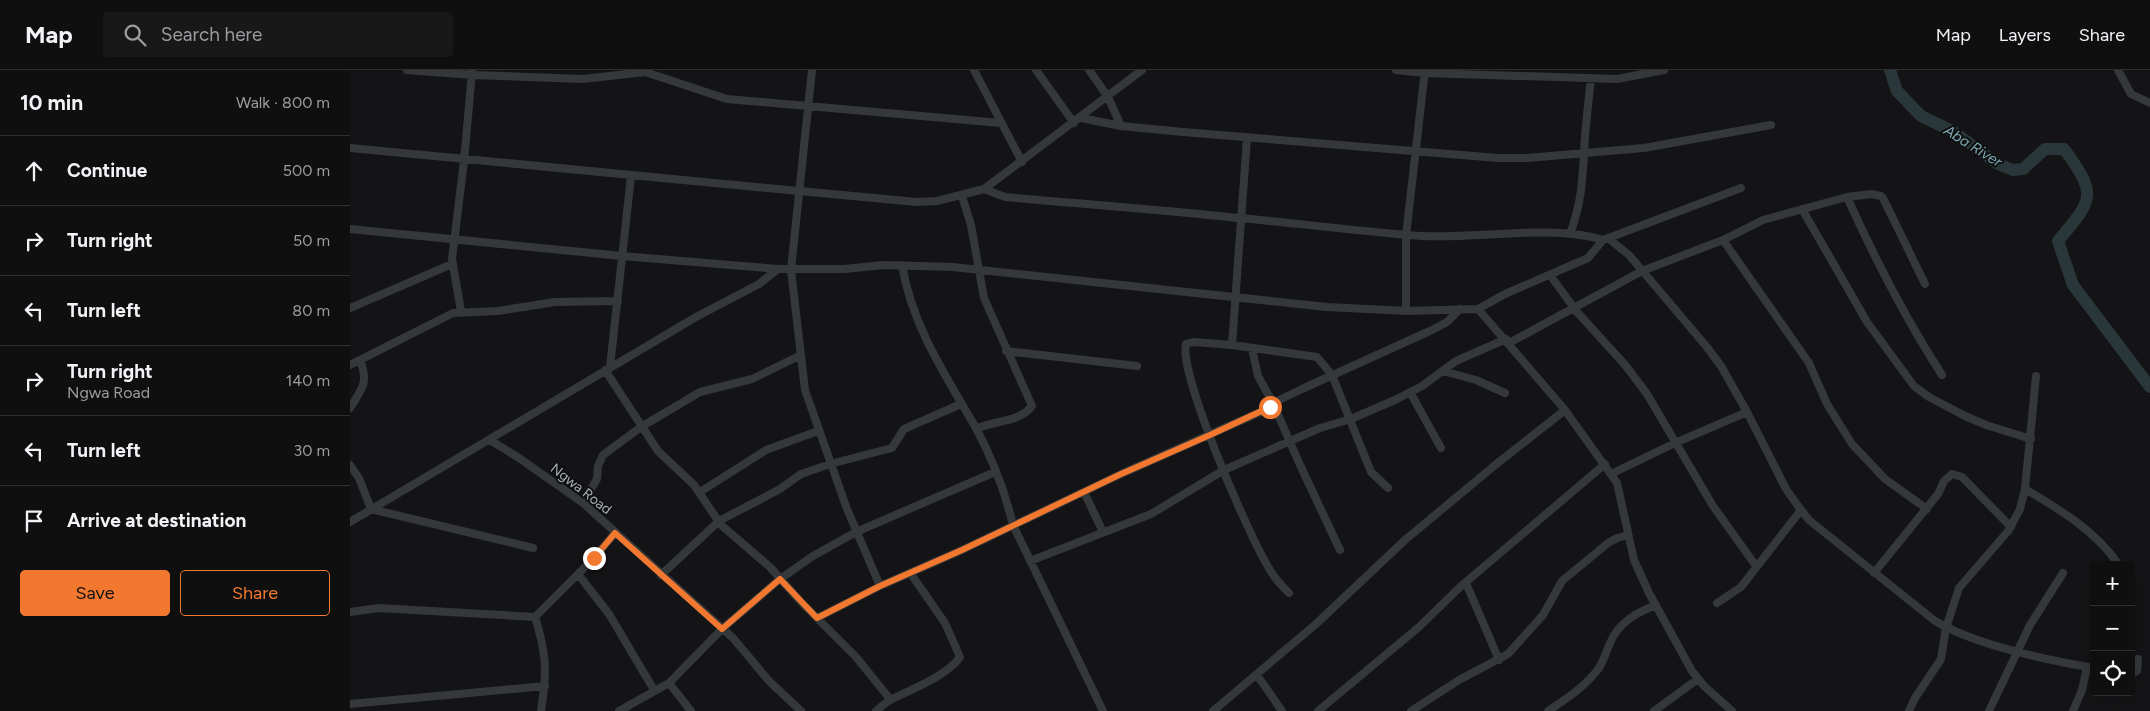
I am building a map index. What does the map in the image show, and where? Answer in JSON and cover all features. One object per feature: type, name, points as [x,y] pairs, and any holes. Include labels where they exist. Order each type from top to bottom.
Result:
[{"type":"street","points":[[408,70],[583,79],[645,71],[718,98],[1001,123]]},
{"type":"street","points":[[812,70],[791,270],[801,355],[807,398],[818,431],[856,532],[880,586]]},
{"type":"street","points":[[974,70],[1022,162]]},
{"type":"street","points":[[1036,70],[1078,121],[1415,152],[1498,158],[1584,154],[1653,147],[1771,124]]},
{"type":"street","points":[[1089,70],[1108,97],[1121,126]]},
{"type":"street","points":[[350,148],[464,161],[917,202],[962,196],[984,189],[1078,121],[1142,70]]},
{"type":"street","points":[[1396,70],[1591,79],[1617,79],[1664,70]]},
{"type":"street","points":[[2118,70],[2131,94],[2150,102]]},
{"type":"street","points":[[1406,312],[1406,235],[1424,72]]},
{"type":"street","points":[[461,311],[452,264],[472,73]]},
{"type":"street","points":[[1570,234],[1580,199],[1591,79]]},
{"type":"street","points":[[1232,345],[1247,138]]},
{"type":"street","points":[[631,176],[618,301],[608,369],[641,427],[663,457],[684,474],[700,492],[725,530],[770,567],[856,657],[890,699]]},
{"type":"street","points":[[350,229],[622,256],[791,270],[902,266],[980,270],[1327,307],[1406,312],[1478,309],[1505,294],[1588,258],[1606,239],[1741,188]]},
{"type":"street","points":[[984,189],[1005,197],[1406,235],[1465,237],[1508,234],[1570,234],[1606,239],[1629,256],[1721,366],[1786,489],[1809,520],[1946,628],[1978,640],[2017,651],[2090,667],[2073,711]]},
{"type":"street","points":[[1030,561],[1161,509],[1174,498],[1224,470],[1320,428],[1351,419],[1410,392],[1468,355],[1507,341],[1574,308],[1642,271],[1723,240],[1763,220],[1847,197],[1871,194],[1881,196],[1925,284]]},
{"type":"street","points":[[962,196],[971,225],[986,304],[1032,406],[1028,412],[1016,418],[990,422],[976,429]]},
{"type":"street","points":[[1847,197],[1879,268],[1916,336],[1942,375]]},
{"type":"street","points":[[1802,209],[1867,322],[1914,386],[1929,397],[1965,416],[1986,425],[2031,439]]},
{"type":"street","points":[[1723,240],[1809,363],[1827,404],[1852,444],[1885,479],[1926,509]]},
{"type":"street","points":[[350,308],[452,264]]},
{"type":"street","points":[[902,266],[909,298],[920,326],[976,429],[1006,499],[1013,525],[1103,711]]},
{"type":"street","points":[[350,522],[696,317],[759,284],[778,269]]},
{"type":"street","points":[[1550,275],[1574,308],[1626,366],[1642,387],[1691,466],[1713,506],[1756,566]]},
{"type":"street","points":[[350,365],[444,317],[461,311],[498,311],[555,302],[618,301]]},
{"type":"street","points":[[817,618],[880,586],[911,574],[1121,474],[1267,409],[1273,403],[1432,330],[1447,322],[1460,309]]},
{"type":"street","points":[[1478,309],[1565,410],[1618,483],[1628,535],[1642,579],[1698,678],[1732,711]]},
{"type":"street","points":[[1289,593],[1274,577],[1265,561],[1224,470],[1191,385],[1185,361],[1185,346],[1188,342],[1232,345],[1318,357],[1332,375],[1372,472],[1388,488]]},
{"type":"street","points":[[1252,349],[1258,376],[1273,403],[1340,550]]},
{"type":"street","points":[[1006,351],[1137,366]]},
{"type":"street","points":[[583,503],[597,478],[598,466],[603,455],[641,427],[700,392],[752,379],[801,355]]},
{"type":"street","points":[[350,408],[365,382],[365,373],[360,360]]},
{"type":"street","points":[[1443,371],[1476,380],[1505,393]]},
{"type":"street","points":[[1909,711],[1915,698],[1941,659],[1946,628],[1959,588],[2011,527],[2020,509],[2025,489],[2036,376]]},
{"type":"street","points":[[1410,392],[1440,448]]},
{"type":"street","points":[[661,575],[718,521],[780,489],[801,474],[830,464],[892,448],[904,429],[961,404]]},
{"type":"street","points":[[1213,711],[1257,675],[1345,597],[1405,540],[1565,410]]},
{"type":"street","points":[[1611,474],[1675,443],[1747,412]]},
{"type":"street","points":[[700,492],[766,450],[818,431]]},
{"type":"street","name":"Ngwa Road","points":[[490,440],[583,503],[661,575],[694,602],[722,629],[769,681],[802,711]]},
{"type":"street","points":[[1318,711],[1419,627],[1466,583],[1605,464]]},
{"type":"street","points":[[350,465],[359,478],[371,509]]},
{"type":"street","points":[[619,711],[668,683],[722,629],[780,579],[828,547],[856,532],[995,472]]},
{"type":"street","points":[[1874,573],[1938,494],[1948,476],[1955,474],[1962,477],[2011,527]]},
{"type":"street","points":[[2025,489],[2065,513],[2106,547],[2117,561]]},
{"type":"street","points":[[1084,492],[1103,532]]},
{"type":"street","points":[[371,509],[533,548]]},
{"type":"street","points":[[1717,603],[1741,587],[1801,510]]},
{"type":"street","points":[[350,612],[379,608],[535,617],[615,533]]},
{"type":"street","points":[[1411,711],[1460,680],[1499,660],[1515,647],[1543,615],[1558,586],[1568,576],[1608,543],[1628,535]]},
{"type":"street","points":[[1989,711],[2030,625],[2063,573]]},
{"type":"street","points":[[578,574],[609,614],[654,690]]},
{"type":"street","points":[[876,711],[890,699],[924,684],[955,663],[960,657],[945,624],[911,574]]},
{"type":"street","points":[[1466,583],[1499,660]]},
{"type":"street","points":[[1548,711],[1570,696],[1598,670],[1610,642],[1621,625],[1638,612],[1656,605]]},
{"type":"street","points":[[535,617],[546,656],[545,686],[541,711]]},
{"type":"street","points":[[2135,672],[2137,671],[2138,659]]},
{"type":"street","points":[[1257,675],[1282,711]]},
{"type":"street","points":[[1654,711],[1698,678]]},
{"type":"street","points":[[668,683],[691,711]]},
{"type":"street","points":[[350,704],[545,686]]},
{"type":"waterway","name":"Aba River","points":[[1890,70],[1897,91],[1921,116],[1954,132],[1998,164],[2013,170],[2023,169],[2045,149],[2064,149],[2083,177],[2087,197],[2078,216],[2058,241],[2073,285],[2150,387]]},
{"type":"route","points":[[594,558],[615,533],[722,629],[780,579],[817,618],[880,586],[911,574],[1121,474],[1270,407]]}]
